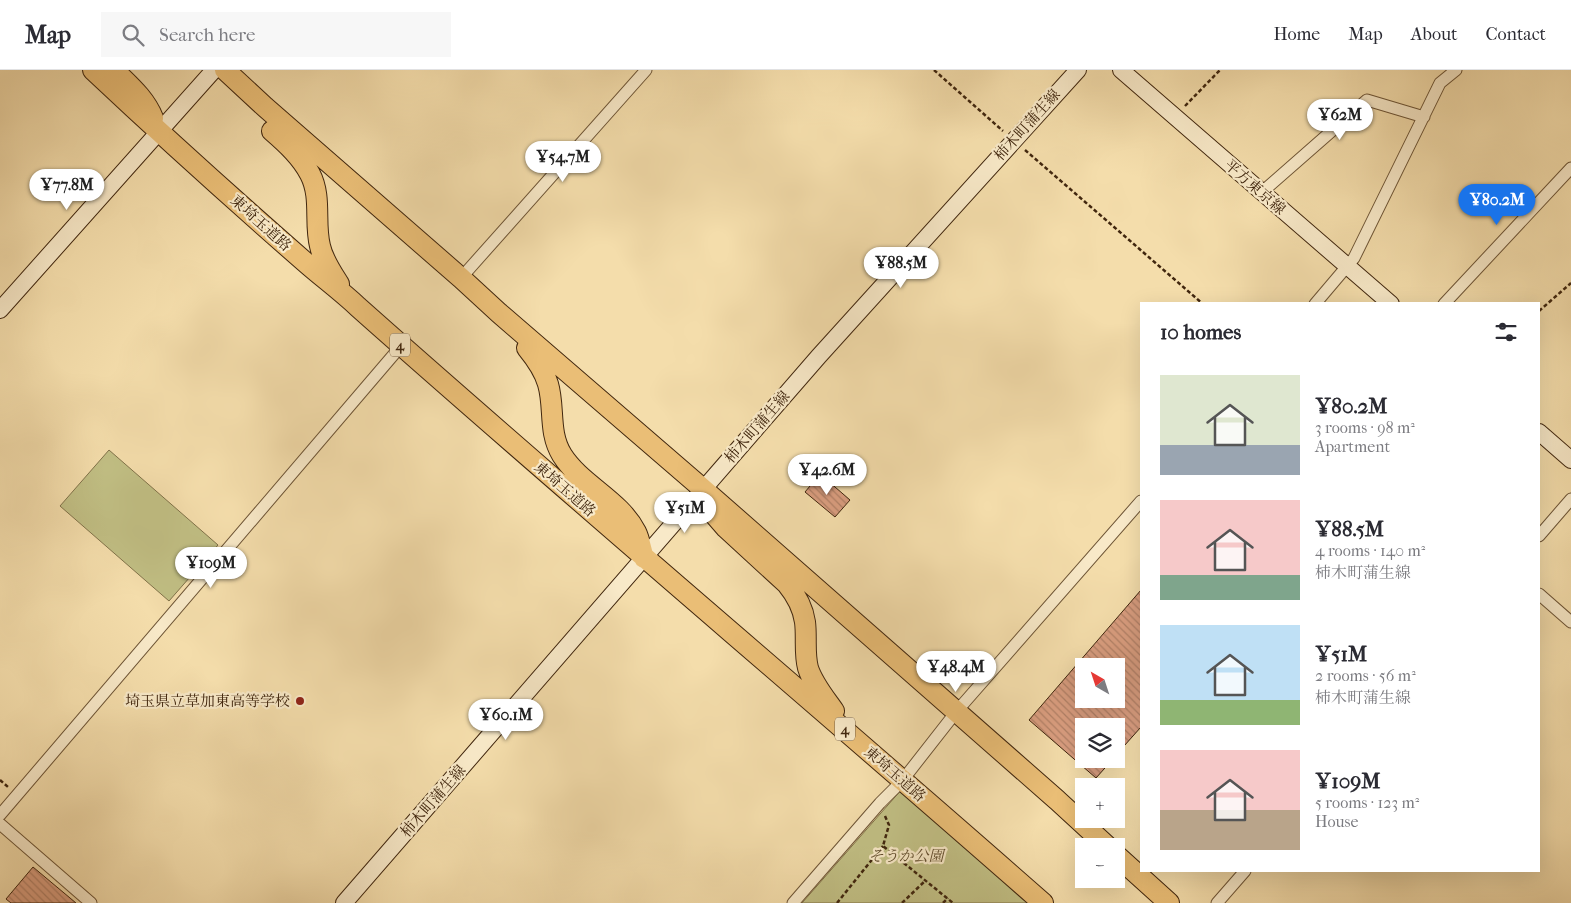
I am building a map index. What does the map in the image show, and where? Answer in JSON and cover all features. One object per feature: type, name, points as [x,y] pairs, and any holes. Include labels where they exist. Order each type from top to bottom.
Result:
[{"type":"highway","name":"東埼玉道路","points":[[92,70],[158,132],[307,264],[1043,903]]},
{"type":"highway","name":"4","points":[[114,70],[139,94],[150,110],[158,132]]},
{"type":"highway","name":"4","points":[[223,70],[462,278],[499,313],[703,489],[1098,838]]},
{"type":"highway","name":"4","points":[[223,70],[229,86],[243,105],[286,143],[299,157],[311,176],[316,192],[320,247],[339,283],[356,305]]},
{"type":"highway","name":"4","points":[[499,313],[543,371],[549,385],[551,422],[555,440],[561,454],[571,468],[626,516],[636,533],[644,558]]},
{"type":"highway","name":"4","points":[[703,489],[713,513],[726,528],[787,584],[795,594],[805,622],[806,656],[814,683],[853,737]]},
{"type":"highway","points":[[1125,863],[1169,903]]},
{"type":"main road","points":[[0,310],[214,70]]},
{"type":"main road","name":"柿木町蒲生線","points":[[344,903],[819,356],[1078,70]]},
{"type":"main road","name":"平方東京線","points":[[1121,70],[1389,302]]},
{"type":"main road","points":[[1540,433],[1571,460]]},
{"type":"street","points":[[462,278],[646,70]]},
{"type":"street","points":[[1317,302],[1354,258],[1440,83],[1456,70]]},
{"type":"street","points":[[1262,193],[1368,100],[1424,117]]},
{"type":"street","points":[[1446,302],[1571,168]]},
{"type":"street","points":[[0,815],[401,346]]},
{"type":"street","points":[[1540,535],[1571,499]]},
{"type":"street","points":[[793,903],[880,803],[902,781],[956,712],[1140,503]]},
{"type":"street","points":[[1540,595],[1571,622]]},
{"type":"street","points":[[0,824],[91,903]]},
{"type":"street","points":[[1217,903],[1244,872]]},
{"type":"path","points":[[934,70],[1201,302]]},
{"type":"path","points":[[1184,107],[1220,70]]},
{"type":"path","points":[[1540,310],[1571,283]]},
{"type":"path","points":[[836,903],[883,846],[889,825],[880,803]]},
{"type":"path","points":[[883,846],[954,903]]},
{"type":"path","points":[[902,903],[926,880]]},
{"type":"path","points":[[943,903],[948,898]]},
{"type":"green space","points":[[109,450],[218,545],[169,601],[60,506]]},
{"type":"green space","name":"そうか公園","points":[[902,789],[1032,903],[802,903]]},
{"type":"building","points":[[820,474],[850,500],[835,517],[805,492]]},
{"type":"building","points":[[1140,591],[1140,728],[1125,745],[1125,718],[1075,718],[1075,760],[1029,720],[1075,667],[1075,708],[1125,708],[1125,658],[1082,658]]},
{"type":"building","points":[[1084,768],[1105,768],[1096,778]]},
{"type":"building","points":[[33,867],[76,903],[11,903],[6,899]]},
{"type":"place","name":"埼玉県立草加東高等学校","points":[[300,701]]}]
